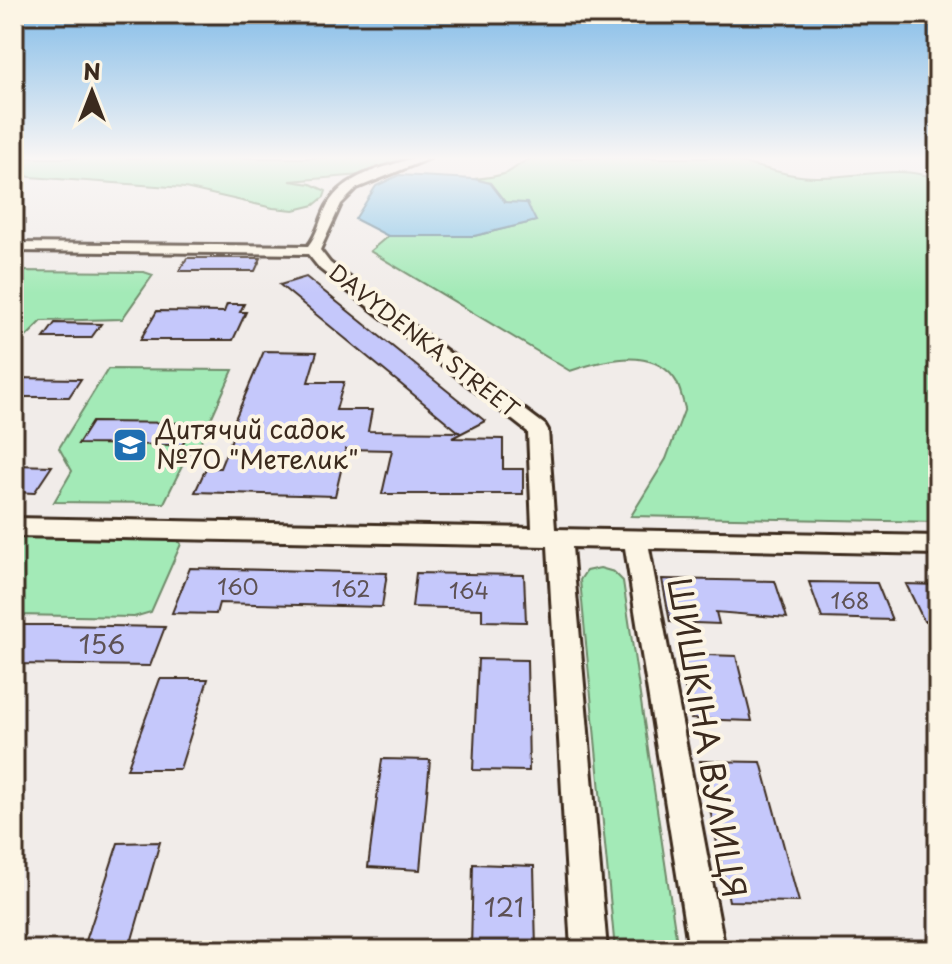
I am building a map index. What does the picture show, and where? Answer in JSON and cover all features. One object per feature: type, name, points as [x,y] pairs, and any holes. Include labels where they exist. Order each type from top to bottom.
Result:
[{"type":"street","points":[[312,250],[320,243],[337,203]]},
{"type":"street","name":"DAVYDENKA STREET","points":[[14,247],[312,250],[325,266],[538,430],[551,536],[589,950]]},
{"type":"street","points":[[14,527],[938,545]]},
{"type":"street","name":"ШИШКIНА ВУЛИЦЯ","points":[[635,538],[707,950]]},
{"type":"green space","points":[[251,203],[317,203],[294,210]]},
{"type":"green space","points":[[507,203],[938,203],[938,522],[631,516],[666,459],[685,408],[674,378],[664,368],[638,359],[610,360],[570,371],[370,251],[388,236],[474,236],[535,221]]},
{"type":"green space","points":[[14,271],[144,272],[153,275],[122,319],[42,321],[14,349]]},
{"type":"green space","points":[[108,369],[233,370],[200,443],[189,452],[164,503],[54,502],[72,471],[59,448]]},
{"type":"green space","points":[[14,536],[175,538],[181,544],[151,612],[134,617],[14,615]]},
{"type":"green space","points":[[600,568],[614,572],[623,581],[678,950],[615,950],[580,580],[586,571]]},
{"type":"water","points":[[365,203],[527,203],[536,221],[474,236],[388,236],[355,219]]},
{"type":"building","points":[[187,258],[261,258],[255,271],[179,271]]},
{"type":"building","points":[[306,277],[485,421],[452,438],[503,439],[503,469],[523,469],[523,494],[382,494],[392,450],[346,449],[335,496],[195,492],[206,468],[220,468],[237,426],[232,426],[264,351],[317,352],[308,382],[344,382],[336,410],[372,410],[368,431],[459,432],[280,285]]},
{"type":"building","points":[[227,304],[244,304],[240,312],[246,312],[233,340],[140,340],[157,311],[224,312]]},
{"type":"building","points":[[55,323],[101,324],[91,338],[44,338]]},
{"type":"building","points":[[14,378],[81,379],[69,397],[14,397]]},
{"type":"building","points":[[92,422],[193,423],[182,445],[78,444]]},
{"type":"building","points":[[14,465],[52,466],[34,493],[14,492]]},
{"type":"building","points":[[190,568],[387,573],[382,607],[219,603],[216,614],[172,613]]},
{"type":"building","points":[[416,573],[524,575],[526,622],[482,621],[482,609],[412,607]]},
{"type":"building","points":[[662,579],[775,581],[787,618],[716,612],[719,624],[670,622]]},
{"type":"building","points":[[809,582],[877,583],[892,620],[822,618]]},
{"type":"building","points":[[906,584],[938,585],[938,621],[924,621]]},
{"type":"building","points":[[14,625],[165,627],[150,666],[14,664]]},
{"type":"building","points":[[679,654],[736,656],[752,721],[691,719]]},
{"type":"building","points":[[478,659],[527,660],[529,771],[473,770]]},
{"type":"building","points":[[160,679],[208,679],[180,769],[127,769]]},
{"type":"building","points":[[382,759],[430,760],[420,870],[368,867]]},
{"type":"building","points":[[700,761],[761,762],[799,902],[729,901]]},
{"type":"building","points":[[160,842],[129,950],[83,950],[118,843]]},
{"type":"building","points":[[473,864],[534,866],[536,950],[471,950]]},
{"type":"place","name":"Дитячий садок №70 \"Метелик\"","points":[[130,445]]}]
